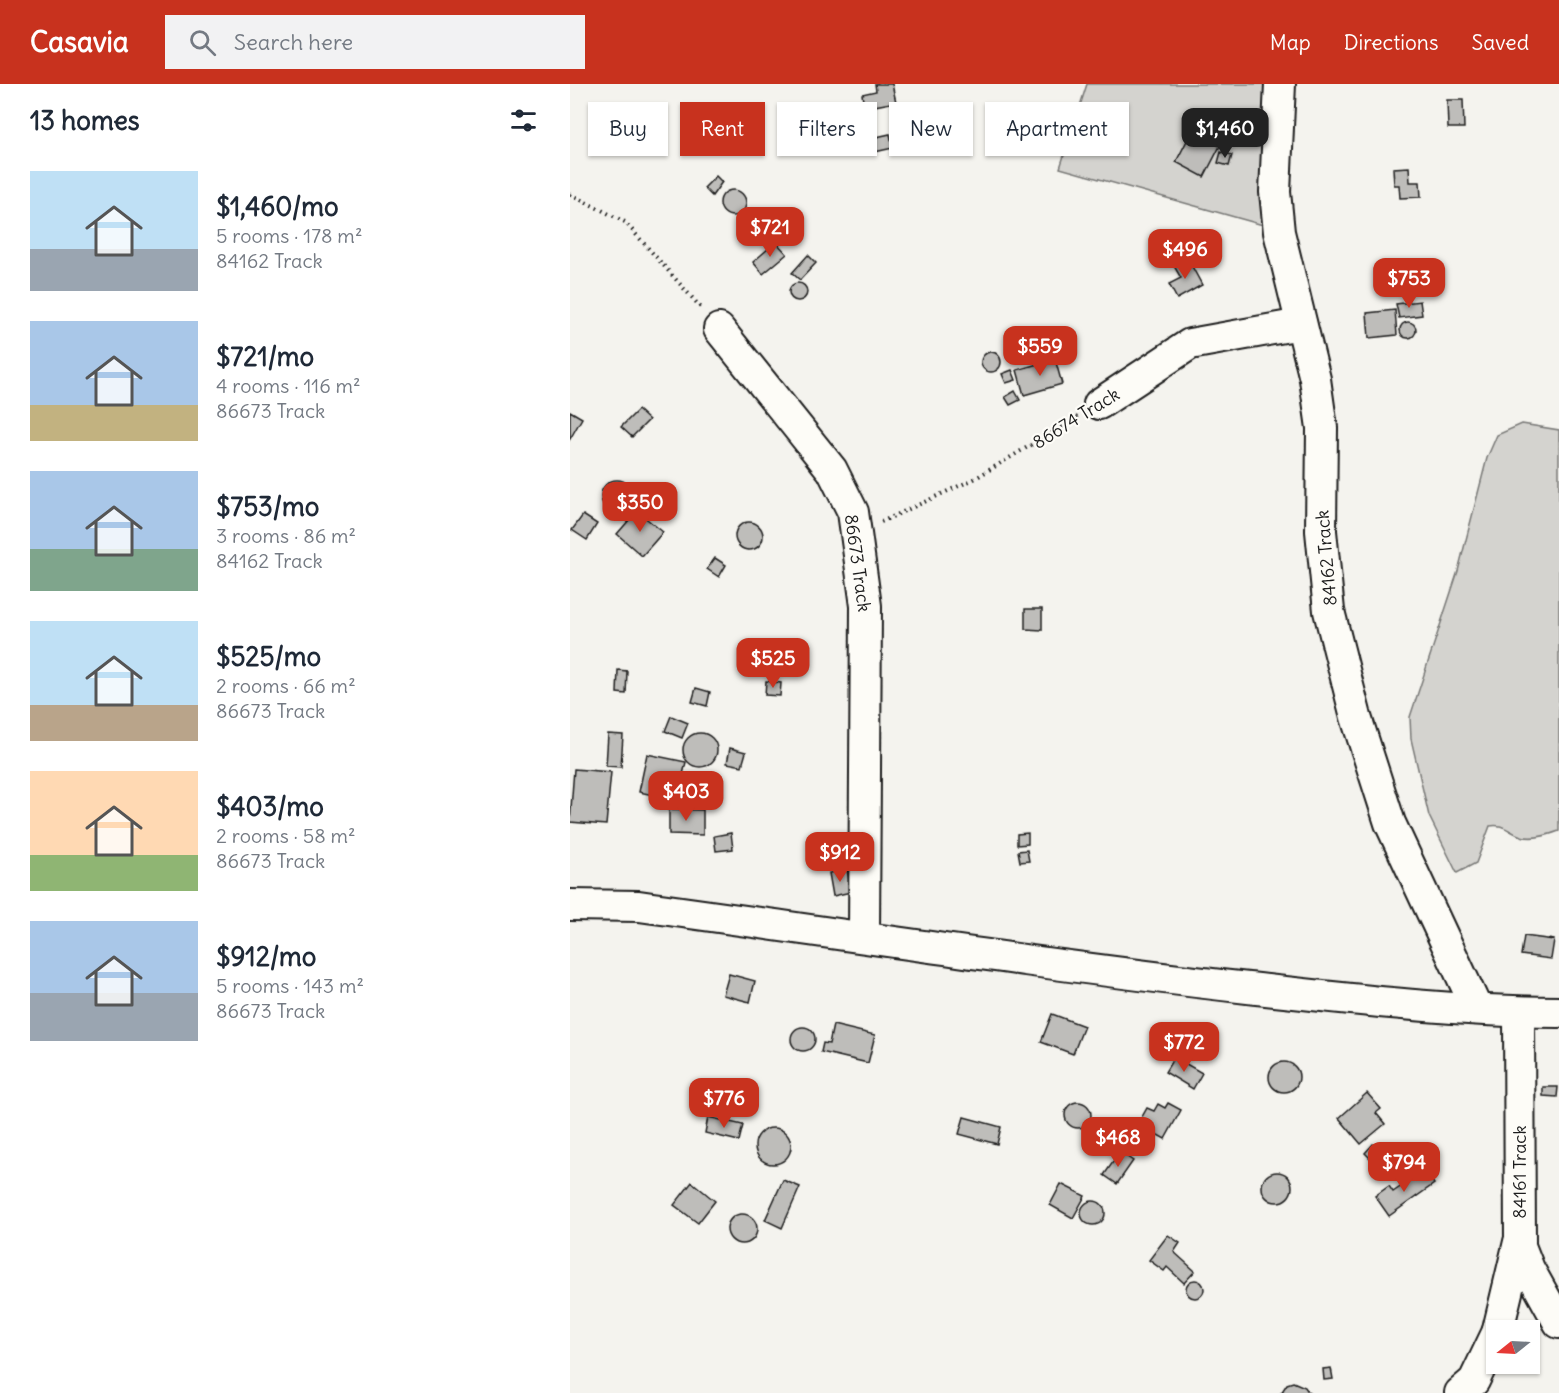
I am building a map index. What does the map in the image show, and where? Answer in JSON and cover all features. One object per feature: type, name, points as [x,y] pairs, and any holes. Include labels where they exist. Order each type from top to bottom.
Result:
[{"type":"street","name":"84162 Track","points":[[1280,84],[1275,192],[1279,232],[1315,380],[1322,428],[1321,531],[1329,611],[1356,717],[1390,823],[1477,1010]]},
{"type":"street","name":"86674 Track","points":[[1099,404],[1190,344],[1301,324]]},
{"type":"street","name":"86673 Track","points":[[719,329],[832,470],[853,512],[866,606],[867,884],[864,937]]},
{"type":"street","points":[[570,905],[639,906],[1112,973],[1338,998],[1477,1010],[1559,1012]]},
{"type":"street","name":"84161 Track","points":[[1519,1012],[1520,1242],[1529,1269],[1559,1323]]},
{"type":"street","points":[[1501,1320],[1520,1242]]},
{"type":"street","points":[[1461,1393],[1474,1381],[1486,1356]]},
{"type":"path","points":[[570,194],[625,222],[719,329]]},
{"type":"path","name":"86674 Track","points":[[856,534],[974,479],[1099,404]]},
{"type":"shaded area","points":[[1087,84],[1269,84],[1263,225],[1060,168],[1064,156],[1129,156],[1129,102],[1081,102]]},
{"type":"shaded area","points":[[1522,424],[1559,430],[1559,831],[1530,837],[1521,836],[1499,826],[1490,826],[1476,863],[1457,873],[1429,816],[1411,739],[1410,717],[1458,571],[1487,458],[1497,435]]},
{"type":"building","points":[[875,84],[892,84],[896,102],[877,106],[877,102],[863,102],[862,94],[876,91]]},
{"type":"building","points":[[1447,100],[1463,100],[1464,128],[1448,128]]},
{"type":"building","points":[[1192,131],[1220,146],[1204,177],[1176,162]]},
{"type":"building","points":[[889,134],[889,149],[877,151],[877,137]]},
{"type":"building","points":[[1221,152],[1232,155],[1229,166],[1218,163]]},
{"type":"building","points":[[1409,167],[1410,182],[1420,182],[1421,197],[1400,198],[1399,185],[1394,185],[1393,168]]},
{"type":"building","points":[[716,176],[722,182],[712,196],[704,188]]},
{"type":"building","points":[[733,190],[742,194],[746,203],[742,212],[733,216],[724,212],[720,203],[724,194]]},
{"type":"building","points":[[776,242],[787,254],[763,274],[753,262]]},
{"type":"building","points":[[808,255],[816,263],[800,280],[792,273]]},
{"type":"building","points":[[1188,259],[1202,285],[1177,299],[1169,284],[1181,278],[1174,266]]},
{"type":"building","points":[[798,283],[804,286],[807,292],[804,298],[798,301],[792,298],[789,292],[792,286]]},
{"type":"building","points":[[1420,301],[1422,315],[1399,318],[1396,304]]},
{"type":"building","points":[[1395,310],[1397,335],[1369,338],[1367,313]]},
{"type":"building","points":[[1408,322],[1416,330],[1408,338],[1400,330]]},
{"type":"building","points":[[991,352],[998,355],[1001,362],[998,369],[991,372],[984,369],[981,362],[984,355]]},
{"type":"building","points":[[1055,359],[1062,384],[1024,395],[1017,370]]},
{"type":"building","points":[[1012,370],[1016,380],[1006,383],[1002,374]]},
{"type":"building","points":[[1015,391],[1020,400],[1010,405],[1005,397]]},
{"type":"building","points":[[638,410],[649,420],[632,437],[621,427]]},
{"type":"building","points":[[570,411],[582,418],[570,439]]},
{"type":"building","points":[[617,480],[629,484],[633,496],[629,508],[617,512],[605,508],[601,496],[605,484]]},
{"type":"building","points":[[637,511],[663,532],[642,556],[617,534]]},
{"type":"building","points":[[583,515],[597,524],[587,540],[572,530]]},
{"type":"building","points":[[749,522],[759,526],[763,536],[759,546],[749,550],[739,546],[735,536],[739,526]]},
{"type":"building","points":[[715,558],[726,565],[719,577],[707,569]]},
{"type":"building","points":[[1025,609],[1042,609],[1042,630],[1025,629]]},
{"type":"building","points":[[618,670],[627,671],[626,694],[617,693]]},
{"type":"building","points":[[766,681],[781,683],[780,696],[765,695]]},
{"type":"building","points":[[696,688],[710,692],[707,706],[692,702]]},
{"type":"building","points":[[671,716],[688,723],[682,738],[665,731]]},
{"type":"building","points":[[700,733],[712,738],[717,750],[712,762],[700,767],[688,762],[683,750],[688,738]]},
{"type":"building","points":[[608,734],[623,735],[621,767],[606,766]]},
{"type":"building","points":[[730,748],[746,752],[742,766],[727,763]]},
{"type":"building","points":[[647,754],[686,762],[680,787],[675,785],[672,799],[639,792]]},
{"type":"building","points":[[574,769],[611,772],[606,825],[570,822]]},
{"type":"building","points":[[669,809],[703,810],[703,835],[669,834]]},
{"type":"building","points":[[731,833],[733,849],[716,851],[714,836]]},
{"type":"building","points":[[1028,833],[1028,844],[1017,845],[1017,834]]},
{"type":"building","points":[[1027,850],[1029,861],[1020,862],[1018,851]]},
{"type":"building","points":[[847,870],[851,892],[833,896],[829,873]]},
{"type":"building","points":[[1524,936],[1554,940],[1551,959],[1521,955]]},
{"type":"building","points":[[729,974],[755,981],[750,1002],[723,995]]},
{"type":"building","points":[[1052,1014],[1084,1026],[1073,1054],[1041,1042]]},
{"type":"building","points":[[833,1025],[875,1035],[868,1063],[821,1052],[823,1043],[829,1044]]},
{"type":"building","points":[[803,1027],[811,1031],[815,1039],[811,1047],[803,1051],[795,1047],[791,1039],[795,1031]]},
{"type":"building","points":[[1174,1057],[1202,1073],[1193,1089],[1165,1072]]},
{"type":"building","points":[[1284,1062],[1295,1066],[1299,1077],[1295,1088],[1284,1092],[1273,1088],[1269,1077],[1273,1066]]},
{"type":"building","points":[[1543,1087],[1558,1087],[1557,1097],[1543,1096]]},
{"type":"building","points":[[1367,1093],[1381,1109],[1376,1113],[1385,1124],[1361,1144],[1339,1118]]},
{"type":"building","points":[[1078,1102],[1087,1106],[1091,1115],[1087,1124],[1078,1128],[1069,1124],[1065,1115],[1069,1106]]},
{"type":"building","points":[[1168,1103],[1181,1110],[1165,1139],[1138,1124],[1147,1108],[1154,1111],[1158,1104],[1165,1108]]},
{"type":"building","points":[[708,1117],[743,1125],[739,1141],[705,1133]]},
{"type":"building","points":[[964,1117],[1001,1127],[997,1144],[959,1134]]},
{"type":"building","points":[[773,1128],[785,1134],[791,1146],[785,1158],[773,1164],[761,1158],[755,1146],[761,1134]]},
{"type":"building","points":[[1373,1144],[1384,1154],[1375,1163],[1365,1153]]},
{"type":"building","points":[[1120,1152],[1133,1161],[1117,1184],[1104,1175]]},
{"type":"building","points":[[1425,1170],[1434,1184],[1389,1216],[1375,1196],[1389,1186],[1393,1192]]},
{"type":"building","points":[[1277,1172],[1288,1176],[1292,1187],[1288,1198],[1277,1202],[1266,1198],[1262,1187],[1266,1176]]},
{"type":"building","points":[[783,1180],[800,1187],[782,1228],[765,1220]]},
{"type":"building","points":[[692,1182],[715,1201],[698,1223],[674,1205]]},
{"type":"building","points":[[1061,1184],[1085,1196],[1073,1218],[1050,1205]]},
{"type":"building","points":[[1093,1201],[1102,1204],[1105,1213],[1102,1222],[1093,1225],[1084,1222],[1081,1213],[1084,1204]]},
{"type":"building","points":[[742,1214],[753,1218],[757,1229],[753,1240],[742,1244],[731,1240],[727,1229],[731,1218]]},
{"type":"building","points":[[1168,1235],[1180,1243],[1174,1252],[1195,1271],[1184,1283],[1167,1267],[1164,1271],[1149,1260]]},
{"type":"building","points":[[1191,1280],[1199,1280],[1204,1285],[1202,1296],[1191,1298],[1186,1293],[1186,1285]]},
{"type":"building","points":[[1331,1368],[1333,1379],[1324,1380],[1323,1369]]},
{"type":"building","points":[[1293,1382],[1305,1387],[1309,1393],[1281,1393],[1287,1384]]}]
